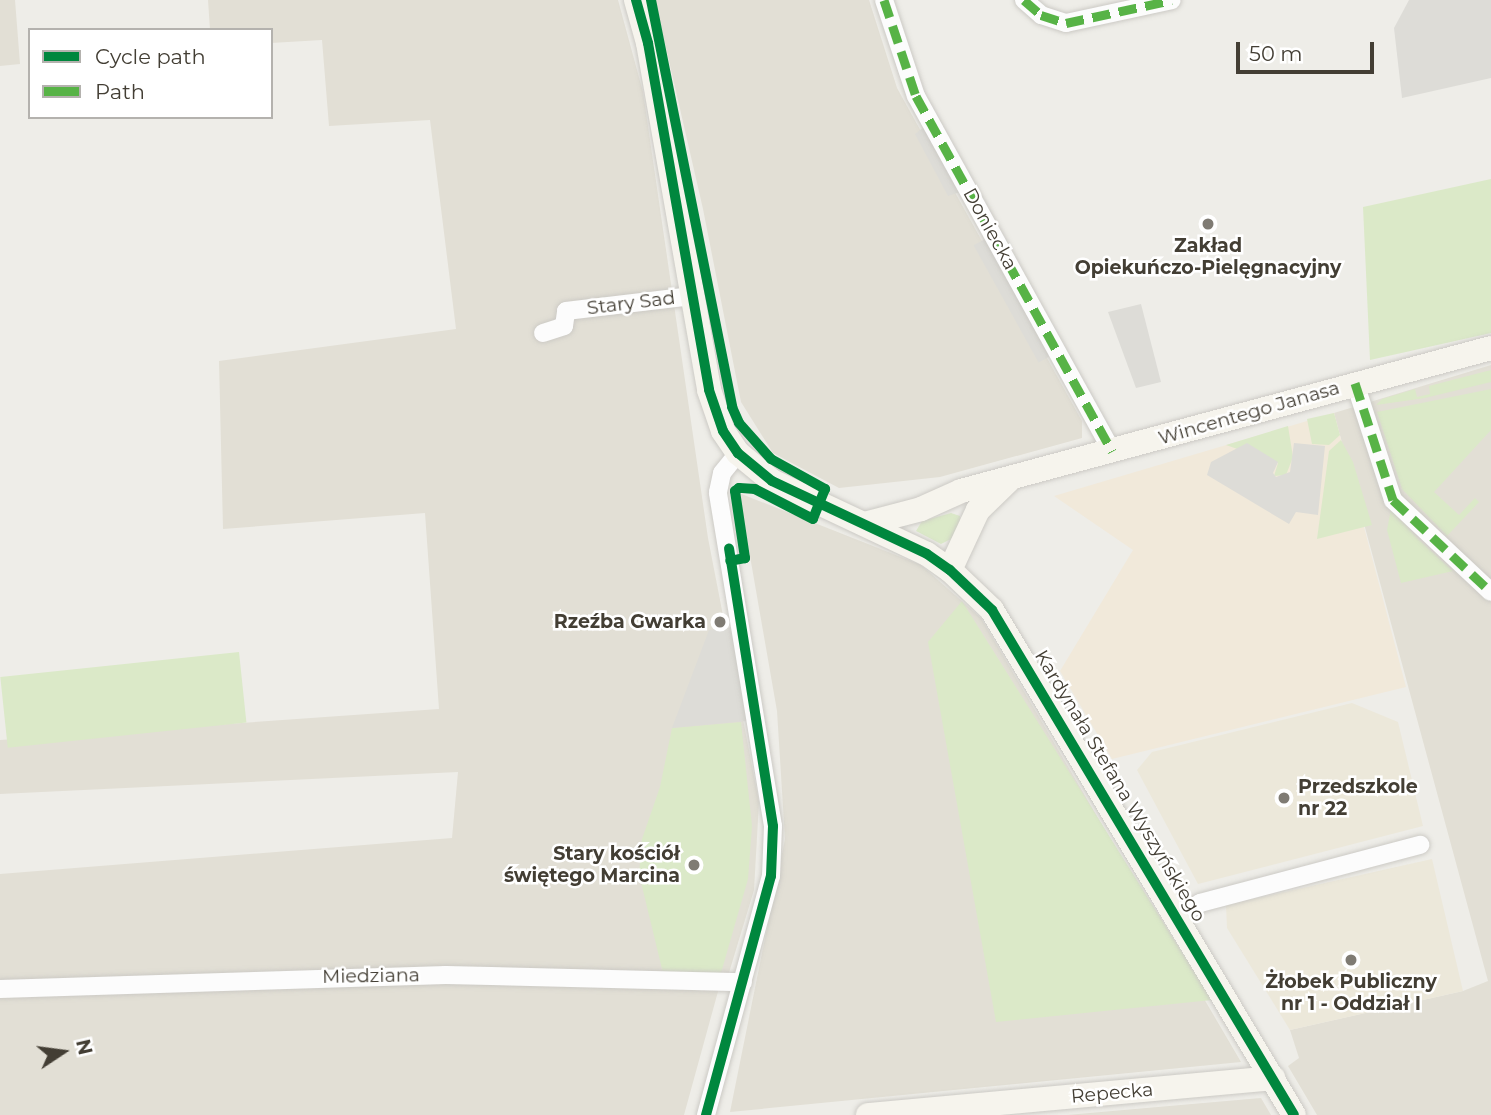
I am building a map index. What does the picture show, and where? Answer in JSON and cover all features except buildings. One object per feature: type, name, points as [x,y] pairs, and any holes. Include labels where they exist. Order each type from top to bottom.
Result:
[{"type":"street","points":[[636,0],[714,407],[738,453],[722,473],[718,492],[773,825],[771,876],[706,1115]]},
{"type":"street","name":"Doniecka","points":[[884,0],[916,96],[1112,451]]},
{"type":"street","points":[[1024,0],[1041,15],[1066,23],[1172,0]]},
{"type":"street","name":"Stary Sad","points":[[543,333],[564,326],[566,311],[692,296]]},
{"type":"street","name":"Wincentego Janasa","points":[[864,524],[921,509],[961,491],[1008,481],[1355,383],[1491,348]]},
{"type":"street","points":[[1355,383],[1393,500],[1491,592]]},
{"type":"street","name":"Kardynała Stefana Wyszyńskiego","points":[[738,453],[772,481],[907,543],[950,570],[974,590],[1012,637],[1294,1115]]},
{"type":"street","name":"Wincentego Janasa","points":[[950,570],[985,499],[1008,481]]},
{"type":"street","points":[[907,543],[906,529],[921,509]]},
{"type":"street","points":[[1177,916],[1200,903],[1420,845]]},
{"type":"street","name":"Miedziana","points":[[0,989],[446,975],[743,982]]},
{"type":"street","name":"Repecka","points":[[868,1115],[1273,1078]]},
{"type":"shaded area","points":[[0,0],[15,0],[20,64],[0,66]]},
{"type":"shaded area","points":[[208,0],[618,0],[643,92],[708,538],[759,802],[754,890],[728,976],[722,977],[684,1115],[0,1115],[0,874],[452,838],[458,772],[0,794],[0,740],[439,709],[425,513],[223,529],[219,361],[456,329],[430,120],[329,126],[322,40],[273,43],[273,28],[210,28]]},
{"type":"shaded area","points":[[655,0],[869,0],[897,88],[1082,421],[1082,438],[940,477],[839,488],[773,453],[741,402],[703,209]]},
{"type":"shaded area","points":[[1409,0],[1491,0],[1491,78],[1402,98],[1394,28]]},
{"type":"shaded area","points":[[924,127],[960,192],[948,196],[915,134]]},
{"type":"shaded area","points":[[985,239],[1050,356],[1039,363],[974,245]]},
{"type":"shaded area","points":[[1141,304],[1161,382],[1136,388],[1108,312]]},
{"type":"shaded area","points":[[1491,365],[1491,1115],[1317,1115],[1288,1066],[1299,1058],[1290,1030],[1463,991],[1488,981],[1334,413]]},
{"type":"shaded area","points":[[1334,413],[1406,687],[1112,759],[1060,671],[1133,550],[1054,496]]},
{"type":"shaded area","points":[[1247,443],[1278,462],[1273,473],[1276,477],[1290,472],[1294,443],[1325,446],[1318,515],[1296,512],[1289,524],[1207,475],[1211,462]]},
{"type":"shaded area","points":[[739,493],[921,565],[981,618],[1241,1062],[730,1112],[785,839],[777,711]]},
{"type":"shaded area","points":[[742,626],[758,720],[672,728],[709,630]]},
{"type":"shaded area","name":"Przedszkole nr 22","points":[[1352,703],[1398,722],[1423,826],[1198,884],[1137,770],[1152,752]]},
{"type":"shaded area","name":"Żłobek Publiczny nr 1 - Oddział I","points":[[1432,859],[1463,991],[1290,1030],[1227,928],[1226,905]]},
{"type":"shaded area","points":[[1261,1098],[1271,1115],[1067,1115]]},
{"type":"green space","points":[[1491,179],[1491,333],[1370,360],[1363,207]]},
{"type":"green space","points":[[1491,370],[1491,382],[1425,398],[1376,405],[1382,399],[1415,389],[1417,397],[1430,394],[1429,386]]},
{"type":"green space","points":[[1491,389],[1491,430],[1434,492],[1459,515],[1475,498],[1479,502],[1447,536],[1402,489],[1377,412]]},
{"type":"green space","points":[[1334,413],[1340,435],[1329,445],[1312,444],[1307,419]]},
{"type":"green space","points":[[1288,426],[1293,457],[1286,475],[1274,476],[1278,463],[1226,445]]},
{"type":"green space","points":[[1341,440],[1353,462],[1372,525],[1317,539],[1329,451]]},
{"type":"green space","points":[[1391,509],[1417,538],[1453,571],[1401,583],[1387,530]]},
{"type":"green space","points":[[951,513],[960,516],[960,523],[951,539],[941,544],[916,531],[922,521]]},
{"type":"green space","points":[[962,601],[1212,1000],[996,1022],[928,642]]},
{"type":"green space","points":[[239,652],[246,723],[8,748],[0,677]]},
{"type":"green space","points":[[741,722],[752,826],[748,879],[721,973],[663,973],[639,874],[642,839],[660,787],[672,728]]},
{"type":"marked path","points":[[884,0],[916,96],[1112,451]]},
{"type":"marked path","points":[[1024,0],[1041,15],[1066,23],[1172,0]]},
{"type":"marked path","points":[[1355,383],[1393,500],[1491,592]]},
{"type":"cycle path","points":[[636,0],[648,43],[709,390],[723,431],[738,453],[772,481],[927,554],[950,570],[992,610],[1294,1115]]},
{"type":"cycle path","points":[[651,0],[732,407],[739,423],[771,459],[825,489],[813,519],[755,489],[739,488],[735,491],[745,558],[730,561]]},
{"type":"cycle path","points":[[706,1115],[771,876],[773,826],[729,548]]},
{"type":"place","name":"Zakład Opiekuńczo-Pielęgnacyjny","points":[[1208,224]]},
{"type":"place","name":"Rzeźba Gwarka","points":[[720,622]]},
{"type":"place","name":"Przedszkole nr 22","points":[[1284,798]]},
{"type":"place","name":"Stary kościół świętego Marcina","points":[[694,865]]},
{"type":"place","name":"Żłobek Publiczny nr 1 - Oddział I","points":[[1351,960]]}]
